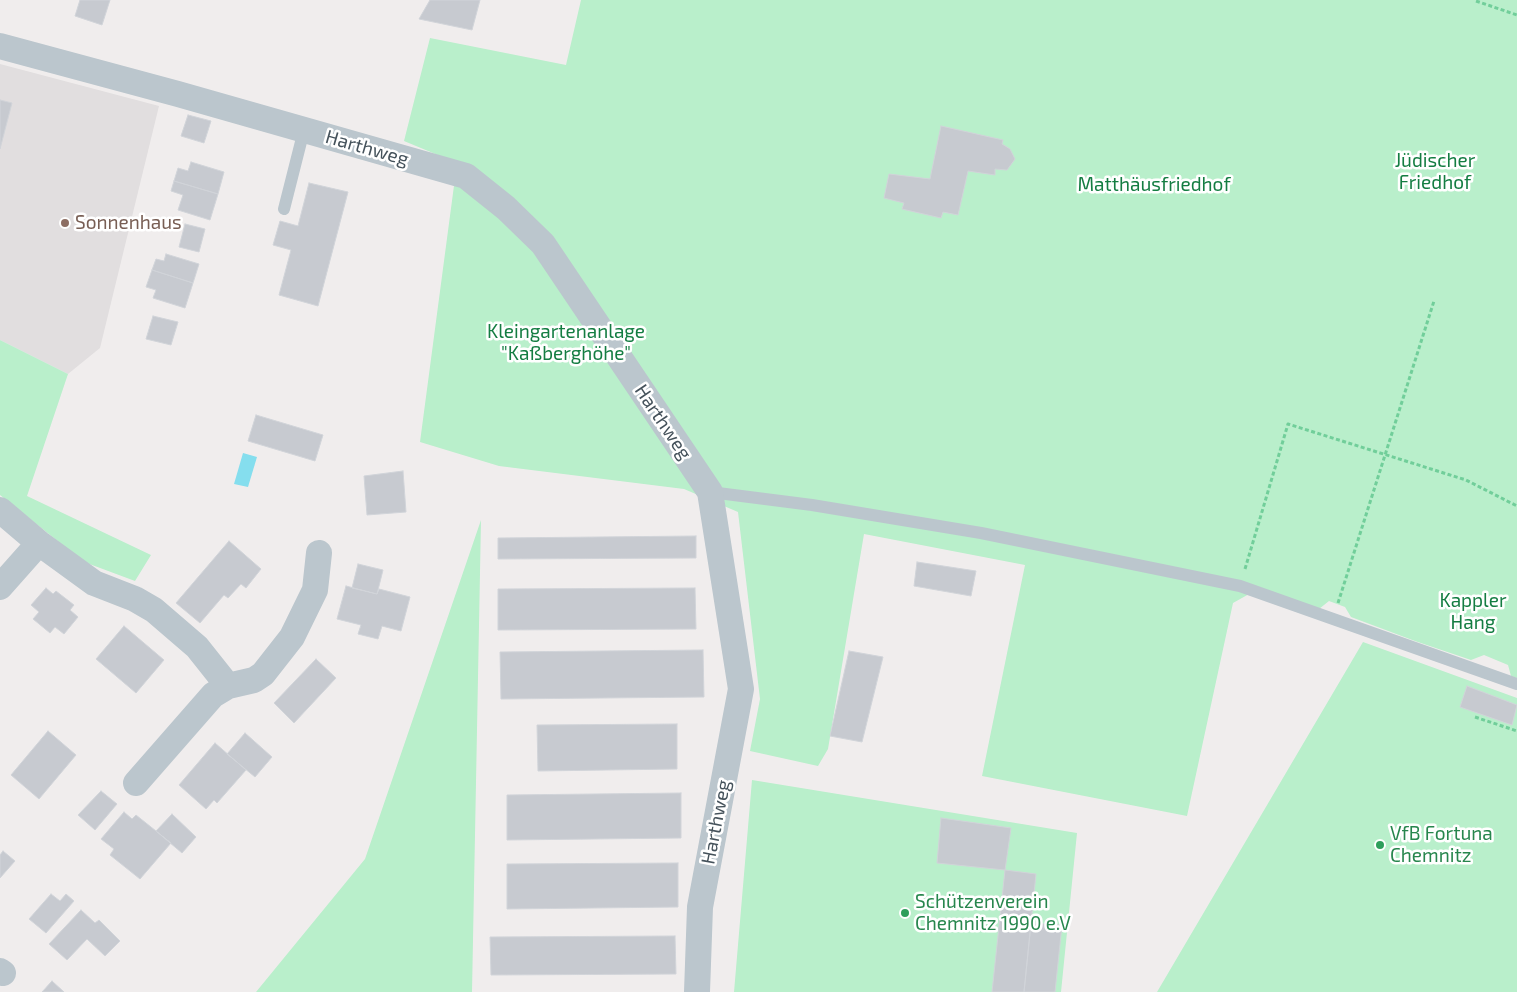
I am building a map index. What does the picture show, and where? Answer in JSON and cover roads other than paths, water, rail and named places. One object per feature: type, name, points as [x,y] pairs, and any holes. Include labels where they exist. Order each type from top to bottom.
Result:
[{"type":"street","name":"Harthweg","points":[[0,46],[466,176],[506,208],[543,244],[710,492],[741,688],[700,907],[697,992]]},
{"type":"street","points":[[0,510],[39,543],[94,583],[135,599],[154,610],[197,647],[228,686]]},
{"type":"street","points":[[0,587],[39,543]]},
{"type":"street","points":[[136,783],[213,696],[228,686],[254,680],[263,674],[292,637],[315,590],[319,553]]},
{"type":"lane","points":[[284,209],[304,130]]},
{"type":"lane","points":[[710,492],[812,505],[980,533],[1240,586],[1332,620],[1491,673],[1517,684]]},
{"type":"water","points":[[243,453],[257,457],[248,487],[234,484]]},
{"type":"place","name":"Sonnenhaus","points":[[65,223]]},
{"type":"place","name":"VfB Fortuna Chemnitz","points":[[1380,845]]},
{"type":"place","name":"Schützenverein Chemnitz 1990 e.V","points":[[905,913]]},
{"type":"park label","name":"Jüdischer Friedhof","points":[[1435,172]]},
{"type":"park label","name":"Matthäusfriedhof","points":[[1154,185]]},
{"type":"park label","name":"Kleingartenanlage \"Kaßberghöhe\"","points":[[566,343]]},
{"type":"park label","name":"Kappler Hang","points":[[1473,612]]}]
